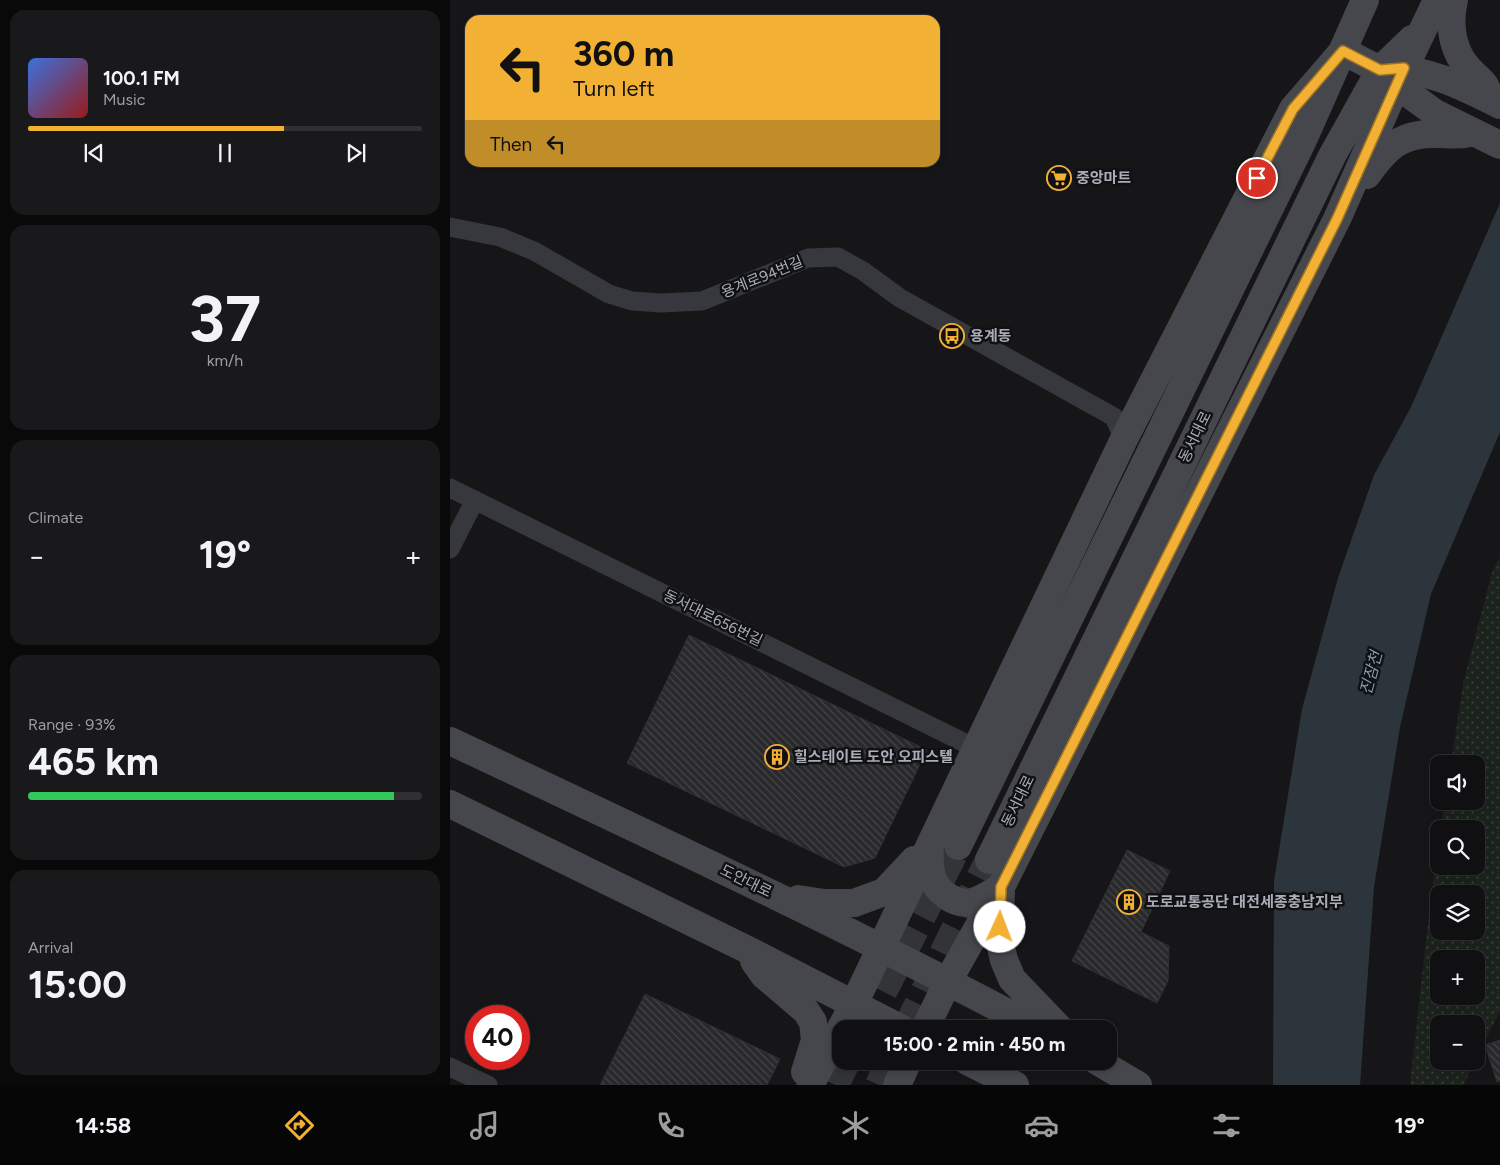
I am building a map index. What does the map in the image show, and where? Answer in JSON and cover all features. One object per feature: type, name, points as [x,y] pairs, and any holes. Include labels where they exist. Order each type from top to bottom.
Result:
[{"type":"street","points":[[958,846],[1302,140],[1366,0]]},
{"type":"street","name":"동서대로","points":[[989,860],[1332,156],[1394,74],[1423,29],[1437,0]]},
{"type":"street","points":[[1454,0],[1450,26],[1455,45],[1463,62],[1484,83],[1495,102]]},
{"type":"street","points":[[1343,51],[1394,74],[1435,112],[1461,130],[1500,145]]},
{"type":"street","points":[[810,1085],[882,948],[930,843],[1124,439],[1293,109],[1343,51]]},
{"type":"street","points":[[1394,74],[1418,71],[1465,88],[1495,102]]},
{"type":"street","points":[[929,1020],[948,981],[1001,887],[1337,219],[1394,74]]},
{"type":"street","points":[[1337,219],[1375,163],[1396,143],[1411,136],[1461,130]]},
{"type":"street","name":"용계로94번길","points":[[450,227],[500,237],[534,251],[609,294],[632,301],[661,303],[702,301],[808,258],[838,257],[863,271],[900,298],[1114,417],[1124,439]]},
{"type":"street","name":"동서대로656번길","points":[[450,488],[976,749]]},
{"type":"street","points":[[450,549],[475,500]]},
{"type":"street","name":"도안대로","points":[[450,741],[767,891],[948,981],[1021,1020]]},
{"type":"street","points":[[450,804],[744,948],[885,1020]]},
{"type":"street","points":[[450,819],[521,838]]},
{"type":"street","points":[[930,843],[929,865],[932,881],[948,897],[958,902],[971,902],[985,898],[1001,887]]},
{"type":"street","points":[[767,891],[801,900],[854,903],[884,892],[930,843]]},
{"type":"street","points":[[1001,887],[999,939],[1004,960],[1012,979],[1051,1020]]},
{"type":"street","points":[[744,948],[764,974],[806,1011],[813,1022],[815,1040],[800,1085]]},
{"type":"street","points":[[450,1067],[488,1085]]},
{"type":"street","points":[[897,1085],[904,1070]]},
{"type":"street","points":[[985,1070],[1016,1085]]},
{"type":"street","points":[[1112,1070],[1138,1085]]},
{"type":"shaded area","points":[[1500,557],[1500,1011],[1485,1041],[1485,1015],[1430,1015],[1430,1070],[1471,1070],[1464,1085],[1410,1085],[1430,905],[1430,940],[1485,940],[1485,885],[1433,885],[1434,875],[1485,875],[1485,820],[1442,820],[1444,810],[1485,810],[1485,755],[1452,755],[1463,684],[1492,572]]},
{"type":"water","name":"진잠천","points":[[1500,203],[1500,432],[1431,594],[1400,727],[1374,887],[1360,1085],[1273,1085],[1274,881],[1302,709],[1338,578],[1374,475],[1411,407]]},
{"type":"building","name":"힐스테이트 도안 오피스텔","points":[[689,635],[927,750],[875,858],[844,867],[627,763]]},
{"type":"building","name":"도로교통공단 대전세종충남지부","points":[[1127,850],[1170,871],[1141,932],[1169,946],[1168,981],[1157,1003],[1072,961]]},
{"type":"building","points":[[645,994],[780,1059],[767,1085],[600,1085]]},
{"type":"building","points":[[1500,1040],[1500,1081],[1497,1082],[1485,1045]]},
{"type":"tunnel","points":[[869,1020],[958,846]]},
{"type":"tunnel","points":[[910,1020],[989,860]]},
{"type":"tunnel","points":[[835,1085],[842,1070]]},
{"type":"tunnel","points":[[879,1085],[886,1070]]},
{"type":"place","name":"중앙마트","points":[[1059,178]]},
{"type":"place","name":"용계동","points":[[952,336]]},
{"type":"place","name":"힐스테이트 도안 오피스텔","points":[[777,757]]},
{"type":"place","name":"도로교통공단 대전세종충남지부","points":[[1129,902]]},
{"type":"route","points":[[1000,927],[1001,887],[1337,219],[1404,68],[1380,70],[1343,51],[1293,109],[1257,178]]}]
